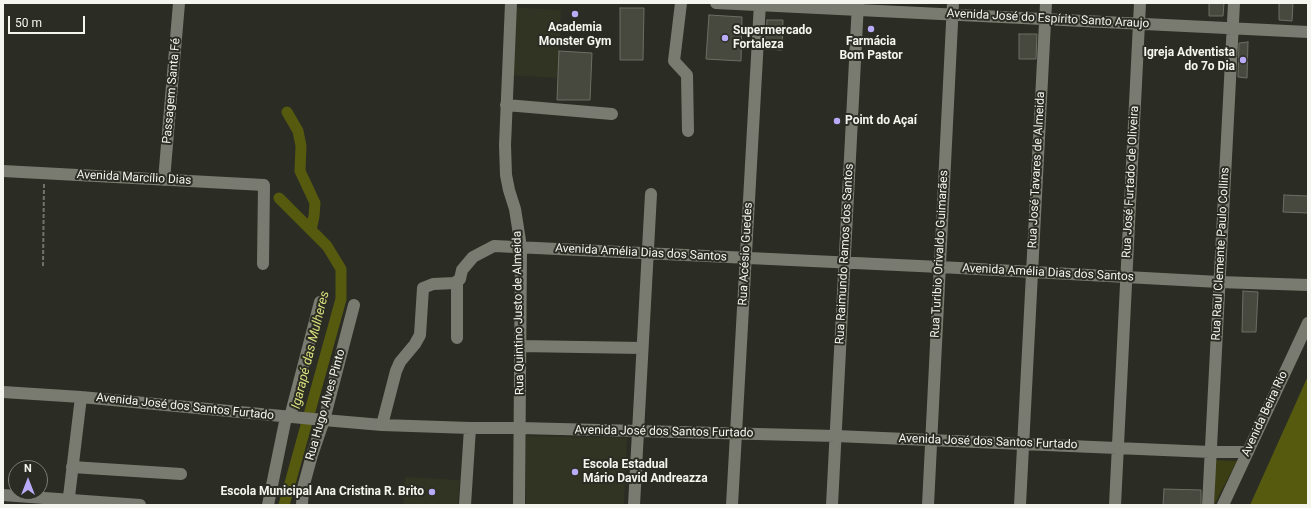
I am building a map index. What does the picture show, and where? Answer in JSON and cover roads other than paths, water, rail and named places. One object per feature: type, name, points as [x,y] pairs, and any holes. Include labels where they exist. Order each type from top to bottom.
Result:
[{"type":"street","name":"Passagem Santa Fé","points":[[164,180],[179,3]]},
{"type":"street","name":"Rua Quintino Justo de Almeida","points":[[511,3],[505,145],[506,175],[515,210],[521,247],[520,505]]},
{"type":"street","points":[[681,3],[674,61],[687,75],[688,131]]},
{"type":"street","name":"Avenida José do Espírito Santo Araujo","points":[[716,3],[953,9],[1045,19],[1308,32]]},
{"type":"street","name":"Rua José Tavares de Almeida","points":[[1020,505],[1046,3]]},
{"type":"street","name":"Rua José Furtado de Oliveira","points":[[1115,505],[1140,3]]},
{"type":"street","name":"Rua Raul Clemente Paulo Collins","points":[[1208,505],[1234,3]]},
{"type":"street","name":"Rua Acésio Guedes","points":[[732,505],[760,4]]},
{"type":"street","name":"Rua Raimundo Ramos dos Santos","points":[[832,505],[858,6]]},
{"type":"street","name":"Rua Turibio Orivaldo Guimarães","points":[[928,505],[953,9]]},
{"type":"street","points":[[506,106],[612,114]]},
{"type":"street","name":"Avenida Marcílio Dias","points":[[3,171],[264,185],[263,264]]},
{"type":"street","points":[[634,505],[651,194]]},
{"type":"street","name":"Avenida Amélia Dias dos Santos","points":[[457,281],[460,279],[462,270],[473,256],[494,246],[1032,271],[1220,282],[1308,285]]},
{"type":"street","points":[[382,425],[396,371],[400,362],[415,344],[420,335],[423,288],[433,284],[455,283],[457,281],[457,338]]},
{"type":"street","points":[[268,505],[320,302]]},
{"type":"street","name":"Rua Hugo Alves Pinto","points":[[302,505],[303,488],[320,420],[354,305]]},
{"type":"street","name":"Avenida Beira Rio","points":[[1223,505],[1308,323]]},
{"type":"street","points":[[520,346],[642,348]]},
{"type":"street","name":"Avenida José dos Santos Furtado","points":[[3,392],[81,397],[382,425],[836,436],[1210,452],[1248,452]]},
{"type":"street","points":[[68,502],[81,397]]},
{"type":"street","points":[[464,505],[470,428]]},
{"type":"street","points":[[72,467],[181,474]]},
{"type":"street","points":[[3,495],[68,502],[140,505]]},
{"type":"waterway","points":[[287,112],[298,131],[301,146],[300,171],[315,203],[311,230]]},
{"type":"waterway","name":"Igarapé das Mulheres","points":[[279,198],[327,246],[341,269],[341,299],[284,505]]},
{"type":"place","name":"Academia Monster Gym","points":[[575,14]]},
{"type":"place","name":"Farmácia Bom Pastor","points":[[871,29]]},
{"type":"place","name":"Supermercado Fortaleza","points":[[725,38]]},
{"type":"place","name":"Igreja Adventista do 7o Dia","points":[[1243,60]]},
{"type":"place","name":"Point do Açaí","points":[[837,121]]},
{"type":"place","name":"Escola Estadual Mário David Andreazza","points":[[575,472]]},
{"type":"place","name":"Escola Municipal Ana Cristina R. Brito","points":[[432,492]]}]
